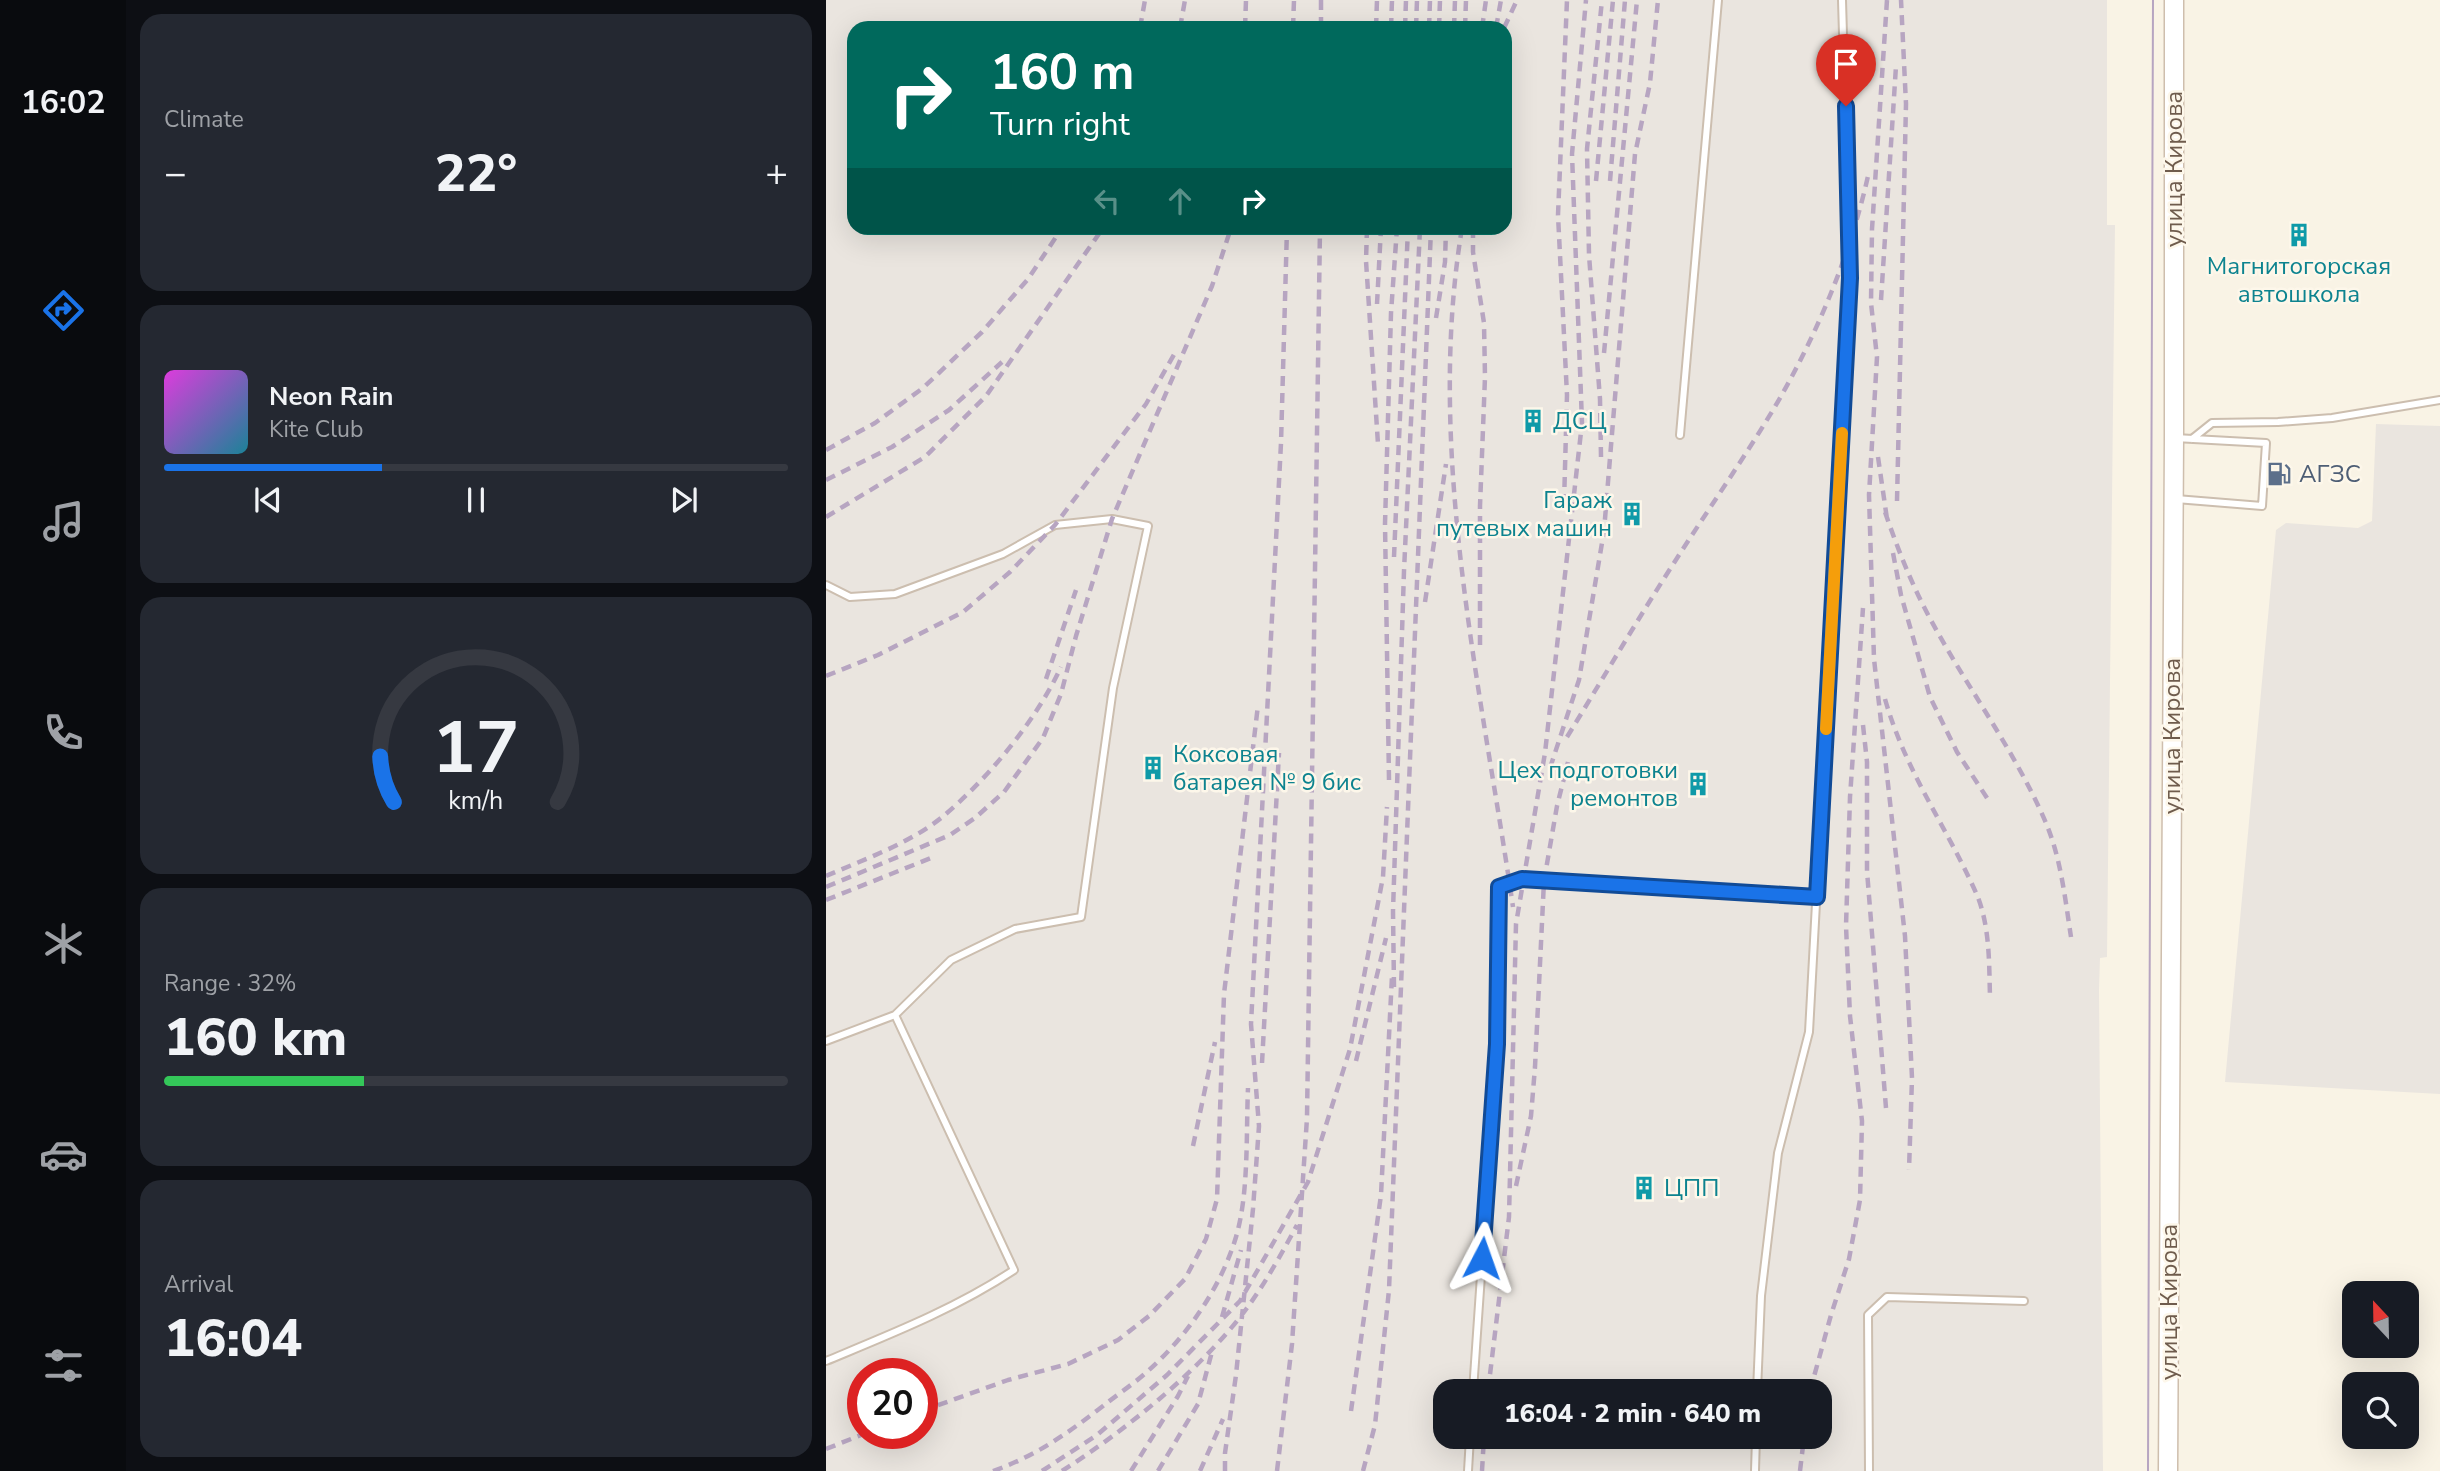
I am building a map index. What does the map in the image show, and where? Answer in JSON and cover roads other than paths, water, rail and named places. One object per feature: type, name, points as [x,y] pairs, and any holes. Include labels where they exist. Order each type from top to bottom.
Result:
[{"type":"main road","name":"улица Кирова","points":[[2168,1471],[2174,499],[2183,439],[2174,0]]},
{"type":"lane","points":[[1680,435],[1718,0]]},
{"type":"lane","points":[[1758,1379],[1761,1296],[1778,1153],[1809,1032],[1850,278],[1842,0]]},
{"type":"lane","points":[[2183,439],[2212,423],[2332,418],[2440,400]]},
{"type":"lane","points":[[2174,499],[2263,506],[2266,443],[2183,439]]},
{"type":"lane","points":[[826,585],[850,597],[895,594],[1003,554],[1055,525],[1112,519],[1148,526],[1113,688],[1081,917],[1015,929],[951,961],[895,1015],[826,1041]]},
{"type":"lane","points":[[1474,1379],[1497,1044],[1499,887],[1522,879],[1817,897]]},
{"type":"lane","points":[[826,1361],[979,1294],[1014,1270],[895,1015]]},
{"type":"lane","points":[[1869,1471],[1868,1315],[1887,1297],[2024,1301]]},
{"type":"lane","points":[[1468,1471],[1469,1449]]},
{"type":"lane","points":[[1755,1471],[1756,1449]]},
{"type":"tram line","points":[[2148,1471],[2153,0]]},
{"type":"railway","points":[[1141,21],[1145,0]]},
{"type":"railway","points":[[1181,21],[1185,0]]},
{"type":"railway","points":[[1245,21],[1246,0]]},
{"type":"railway","points":[[1293,21],[1294,0]]},
{"type":"railway","points":[[1321,0],[1321,21]]},
{"type":"railway","points":[[1376,21],[1377,0]]},
{"type":"railway","points":[[1391,21],[1392,0]]},
{"type":"railway","points":[[1405,21],[1406,0]]},
{"type":"railway","points":[[1416,21],[1417,0]]},
{"type":"railway","points":[[1429,21],[1430,0]]},
{"type":"railway","points":[[1439,21],[1440,0]]},
{"type":"railway","points":[[1454,21],[1455,0]]},
{"type":"railway","points":[[1465,21],[1466,0]]},
{"type":"railway","points":[[1483,21],[1486,0]]},
{"type":"railway","points":[[1497,21],[1501,0]]},
{"type":"railway","points":[[1507,21],[1517,0]]},
{"type":"railway","points":[[1564,504],[1567,395],[1558,215],[1567,0]]},
{"type":"railway","points":[[1489,1379],[1509,1217],[1516,924],[1545,753],[1582,423],[1572,154],[1586,0]]},
{"type":"railway","points":[[1601,457],[1600,399],[1589,255],[1587,149],[1602,0]]},
{"type":"railway","points":[[1596,181],[1613,0]]},
{"type":"railway","points":[[1610,181],[1625,0]]},
{"type":"railway","points":[[1604,353],[1637,0]]},
{"type":"railway","points":[[1550,768],[1579,680],[1604,531],[1635,154],[1650,83],[1658,0]]},
{"type":"railway","points":[[1887,0],[1872,229],[1871,303],[1877,357],[1869,495],[1874,659],[1905,936],[1912,1078],[1909,1170]]},
{"type":"railway","points":[[1897,501],[1906,104],[1901,0]]},
{"type":"railway","points":[[1881,300],[1896,66]]},
{"type":"railway","points":[[1567,737],[1788,383],[1830,297],[1868,176]]},
{"type":"railway","points":[[826,450],[875,423],[923,388],[982,332],[1028,279],[1057,235]]},
{"type":"railway","points":[[826,517],[925,457],[986,396],[1098,235]]},
{"type":"railway","points":[[826,887],[950,835],[975,818],[1004,792],[1043,738],[1061,694],[1112,519],[1212,286],[1229,235]]},
{"type":"railway","points":[[1225,1471],[1253,1209],[1259,1126],[1251,1024],[1281,443],[1287,235]]},
{"type":"railway","points":[[1277,1471],[1292,1344],[1307,1118],[1320,235]]},
{"type":"railway","points":[[1367,235],[1366,261],[1378,444]]},
{"type":"railway","points":[[1377,304],[1381,235]]},
{"type":"railway","points":[[1389,780],[1385,524],[1391,313],[1397,235]]},
{"type":"railway","points":[[1394,557],[1408,235]]},
{"type":"railway","points":[[1394,987],[1393,911],[1404,571],[1420,235]]},
{"type":"railway","points":[[1363,1471],[1375,1425],[1389,1290],[1431,235]]},
{"type":"railway","points":[[1436,318],[1445,262],[1446,235]]},
{"type":"railway","points":[[1461,235],[1452,312],[1450,397],[1453,483],[1473,654],[1513,907]]},
{"type":"railway","points":[[1473,235],[1473,252],[1484,323],[1485,377],[1480,506],[1480,647]]},
{"type":"railway","points":[[826,676],[878,655],[963,612],[1010,572],[1055,525],[1146,404],[1176,351]]},
{"type":"railway","points":[[826,480],[892,447],[949,410],[1002,362]]},
{"type":"railway","points":[[1878,457],[1887,519]]},
{"type":"railway","points":[[1425,602],[1446,464]]},
{"type":"railway","points":[[1885,512],[1923,605],[2003,740],[2046,823],[2059,865],[2071,937]]},
{"type":"railway","points":[[1893,553],[1901,595],[1930,697],[1957,752],[1989,801]]},
{"type":"railway","points":[[1046,679],[1076,590]]},
{"type":"railway","points":[[1813,1379],[1849,1259],[1860,1200],[1862,1121],[1850,1016],[1846,926],[1850,797],[1863,608]]},
{"type":"railway","points":[[826,876],[915,836],[958,803],[1009,748],[1038,708],[1061,667]]},
{"type":"railway","points":[[1885,699],[1915,776],[1977,895],[1987,932],[1990,997]]},
{"type":"railway","points":[[938,1405],[1008,1380],[1068,1364],[1118,1340],[1149,1316],[1185,1279],[1206,1239],[1217,1199],[1224,994],[1258,705]]},
{"type":"railway","points":[[1863,725],[1867,762],[1867,871],[1886,1108]]},
{"type":"railway","points":[[1262,1063],[1279,753]]},
{"type":"railway","points":[[1516,1186],[1531,1116],[1544,881],[1568,762]]},
{"type":"railway","points":[[1042,1471],[1097,1435],[1167,1375],[1240,1301],[1308,1182],[1350,1049],[1383,877],[1387,807]]},
{"type":"railway","points":[[826,900],[931,858]]},
{"type":"railway","points":[[1356,1061],[1386,938]]},
{"type":"railway","points":[[1351,1411],[1381,1195],[1392,976]]},
{"type":"railway","points":[[1193,1146],[1215,1042]]},
{"type":"railway","points":[[993,1471],[1051,1443],[1132,1384],[1163,1356],[1202,1309],[1230,1256],[1240,1220],[1245,1183],[1248,1088]]},
{"type":"railway","points":[[1062,1471],[1112,1437],[1162,1397],[1208,1353],[1254,1298],[1297,1225]]},
{"type":"railway","points":[[1222,1317],[1241,1250]]},
{"type":"railway","points":[[1158,1471],[1198,1404],[1213,1348]]},
{"type":"railway","points":[[1131,1471],[1188,1376]]},
{"type":"railway","points":[[1200,1471],[1223,1419]]},
{"type":"railway","points":[[826,1449],[847,1441]]},
{"type":"railway","points":[[1482,1471],[1483,1449]]},
{"type":"railway","points":[[1800,1471],[1803,1449]]},
{"type":"place","name":"Магнитогорская автошкола","points":[[2299,235]]},
{"type":"place","name":"ДСЦ","points":[[1533,421]]},
{"type":"place","name":"АГЗС","points":[[2279,474]]},
{"type":"place","name":"Гараж путевых машин","points":[[1632,514]]},
{"type":"place","name":"Коксовая батарея № 9 бис","points":[[1153,768]]},
{"type":"place","name":"Цех подготовки ремонтов","points":[[1698,784]]},
{"type":"place","name":"ЦПП","points":[[1644,1188]]}]
